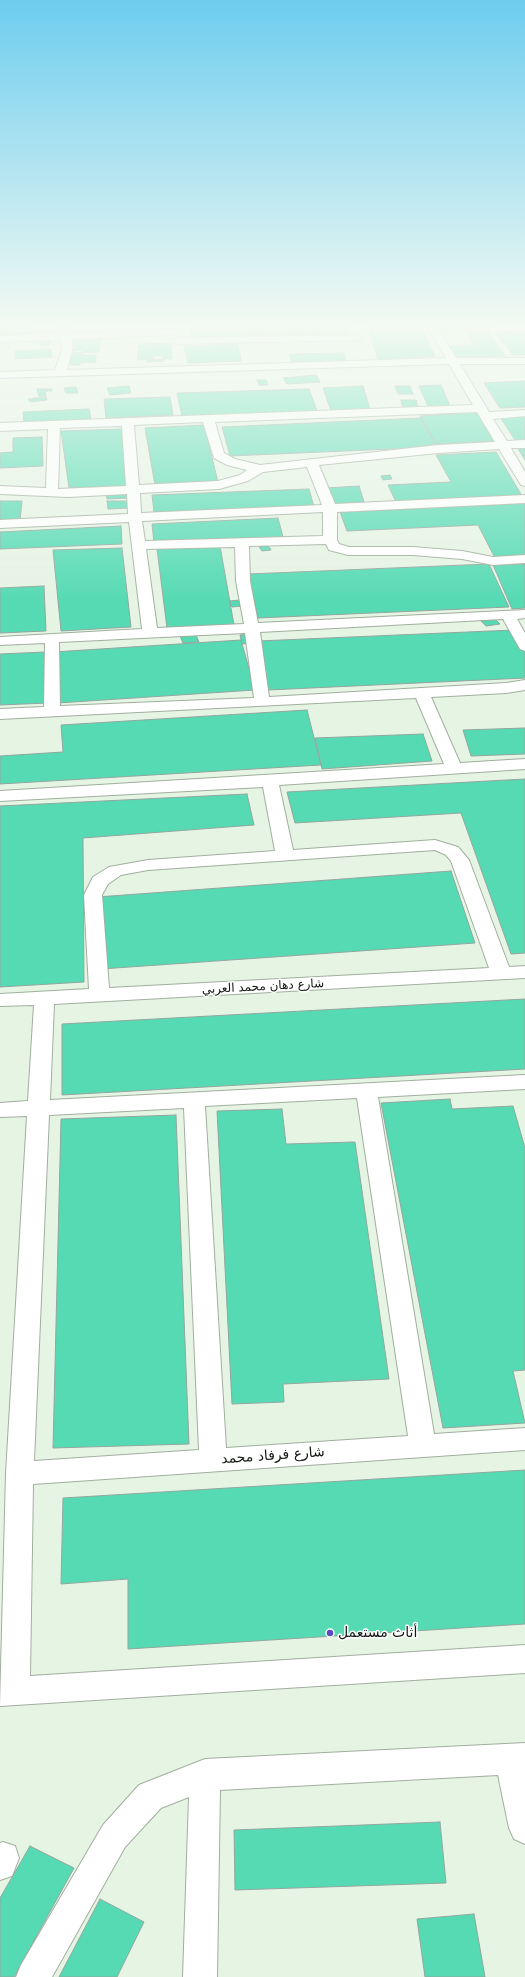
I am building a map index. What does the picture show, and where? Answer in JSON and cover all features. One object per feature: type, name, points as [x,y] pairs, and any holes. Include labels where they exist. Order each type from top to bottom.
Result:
[{"type":"street","points":[[0,427],[203,418]]},
{"type":"street","points":[[208,418],[218,454],[231,462],[260,469]]},
{"type":"street","points":[[486,418],[523,475]]},
{"type":"street","points":[[128,422],[135,518],[150,633]]},
{"type":"street","points":[[52,492],[54,425]]},
{"type":"street","points":[[0,490],[52,492],[133,490],[219,485],[244,478],[250,473],[260,469],[277,466],[312,464],[410,452],[525,444]]},
{"type":"street","points":[[312,464],[330,508],[330,540],[334,547],[348,551],[413,551],[462,555],[494,561],[525,559]]},
{"type":"street","points":[[0,524],[525,499]]},
{"type":"street","points":[[139,545],[242,541],[330,540]]},
{"type":"street","points":[[242,541],[243,581],[252,629],[262,702]]},
{"type":"street","points":[[0,640],[252,629],[525,614]]},
{"type":"street","points":[[508,615],[525,646]]},
{"type":"street","points":[[52,638],[52,711]]},
{"type":"street","points":[[0,714],[163,705],[262,702],[525,685]]},
{"type":"street","points":[[421,692],[454,768]]},
{"type":"street","points":[[0,796],[270,781],[525,764]]},
{"type":"street","points":[[270,781],[285,856]]},
{"type":"street","points":[[99,994],[93,895],[100,881],[115,871],[148,865],[435,845],[452,851],[460,860],[501,973]]},
{"type":"street","name":"شارع دهان محمد العربي","points":[[0,1000],[44,999],[99,994],[396,980],[525,972]]},
{"type":"street","points":[[44,999],[37,1108],[8,1692],[525,1659]]},
{"type":"street","points":[[0,1110],[525,1082]]},
{"type":"street","points":[[366,1090],[423,1446]]},
{"type":"street","points":[[194,1099],[213,1460]]},
{"type":"street","name":"شارع فرفاد محمد","points":[[20,1473],[525,1439]]},
{"type":"street","points":[[33,1977],[114,1836],[150,1796],[205,1775],[518,1759],[525,1828]]},
{"type":"street","points":[[200,1977],[205,1775]]},
{"type":"building","points":[[24,418],[91,419],[24,423]]},
{"type":"building","points":[[421,418],[484,418],[498,441],[435,444]]},
{"type":"building","points":[[422,418],[437,447],[230,456],[222,427]]},
{"type":"building","points":[[501,418],[525,418],[525,443],[517,443]]},
{"type":"building","points":[[204,425],[218,482],[155,485],[145,428]]},
{"type":"building","points":[[122,429],[128,486],[69,488],[61,431]]},
{"type":"building","points":[[42,437],[43,466],[0,468],[0,453],[13,452],[13,438]]},
{"type":"building","points":[[517,447],[525,447],[525,460]]},
{"type":"building","points":[[496,452],[522,496],[396,502],[388,485],[451,482],[436,455]]},
{"type":"building","points":[[390,475],[392,479],[383,480],[381,476]]},
{"type":"building","points":[[359,486],[364,502],[333,504],[325,488]]},
{"type":"building","points":[[309,489],[314,507],[154,512],[152,495]]},
{"type":"building","points":[[126,491],[128,498],[107,499],[106,493]]},
{"type":"building","points":[[0,501],[22,501],[20,521],[0,522]]},
{"type":"building","points":[[107,501],[127,501],[128,508],[108,509]]},
{"type":"building","points":[[525,503],[525,556],[495,558],[478,525],[347,531],[340,512]]},
{"type":"building","points":[[278,518],[283,537],[154,543],[152,524]]},
{"type":"building","points":[[121,526],[122,544],[0,549],[0,532]]},
{"type":"building","points":[[268,545],[271,550],[262,551],[259,547]]},
{"type":"building","points":[[220,546],[234,625],[167,628],[157,549]]},
{"type":"building","points":[[122,548],[131,627],[61,631],[53,550]]},
{"type":"building","points":[[489,564],[509,607],[258,618],[248,574]]},
{"type":"building","points":[[525,564],[525,608],[512,609],[493,565]]},
{"type":"building","points":[[44,586],[46,631],[0,633],[0,588]]},
{"type":"building","points":[[240,600],[243,606],[232,607],[229,601]]},
{"type":"building","points":[[495,619],[500,624],[486,626],[481,621]]},
{"type":"building","points":[[514,630],[525,653],[525,678],[268,690],[258,641]]},
{"type":"building","points":[[251,634],[253,643],[242,644],[240,635]]},
{"type":"building","points":[[196,635],[199,642],[183,643],[180,636]]},
{"type":"building","points":[[241,640],[255,690],[58,703],[53,652]]},
{"type":"building","points":[[46,652],[47,703],[0,705],[0,654]]},
{"type":"building","points":[[307,710],[321,765],[0,784],[0,756],[63,752],[61,725]]},
{"type":"building","points":[[525,728],[525,754],[471,756],[463,730]]},
{"type":"building","points":[[423,734],[432,761],[322,769],[315,738]]},
{"type":"building","points":[[525,779],[525,953],[511,954],[461,813],[295,823],[287,792]]},
{"type":"building","points":[[247,794],[254,825],[83,838],[84,982],[0,987],[0,806]]},
{"type":"building","points":[[451,871],[475,943],[101,969],[97,897]]},
{"type":"building","points":[[525,999],[525,1069],[62,1095],[62,1024]]},
{"type":"building","points":[[450,1099],[452,1109],[513,1106],[525,1148],[525,1370],[513,1371],[525,1423],[443,1428],[381,1103]]},
{"type":"building","points":[[282,1109],[286,1144],[355,1142],[389,1379],[283,1384],[284,1402],[232,1404],[217,1111]]},
{"type":"building","points":[[176,1115],[189,1444],[53,1448],[61,1119]]},
{"type":"building","points":[[525,1470],[525,1624],[128,1649],[128,1579],[61,1584],[63,1498]]},
{"type":"building","points":[[440,1822],[446,1883],[235,1890],[234,1830]]},
{"type":"building","points":[[30,1846],[74,1868],[14,1977],[0,1977],[0,1898]]},
{"type":"building","points":[[100,1899],[144,1922],[117,1977],[59,1977]]},
{"type":"building","points":[[474,1914],[485,1977],[425,1977],[417,1919]]},
{"type":"place","name":"أثاث مستعمل","points":[[330,1633]]}]
